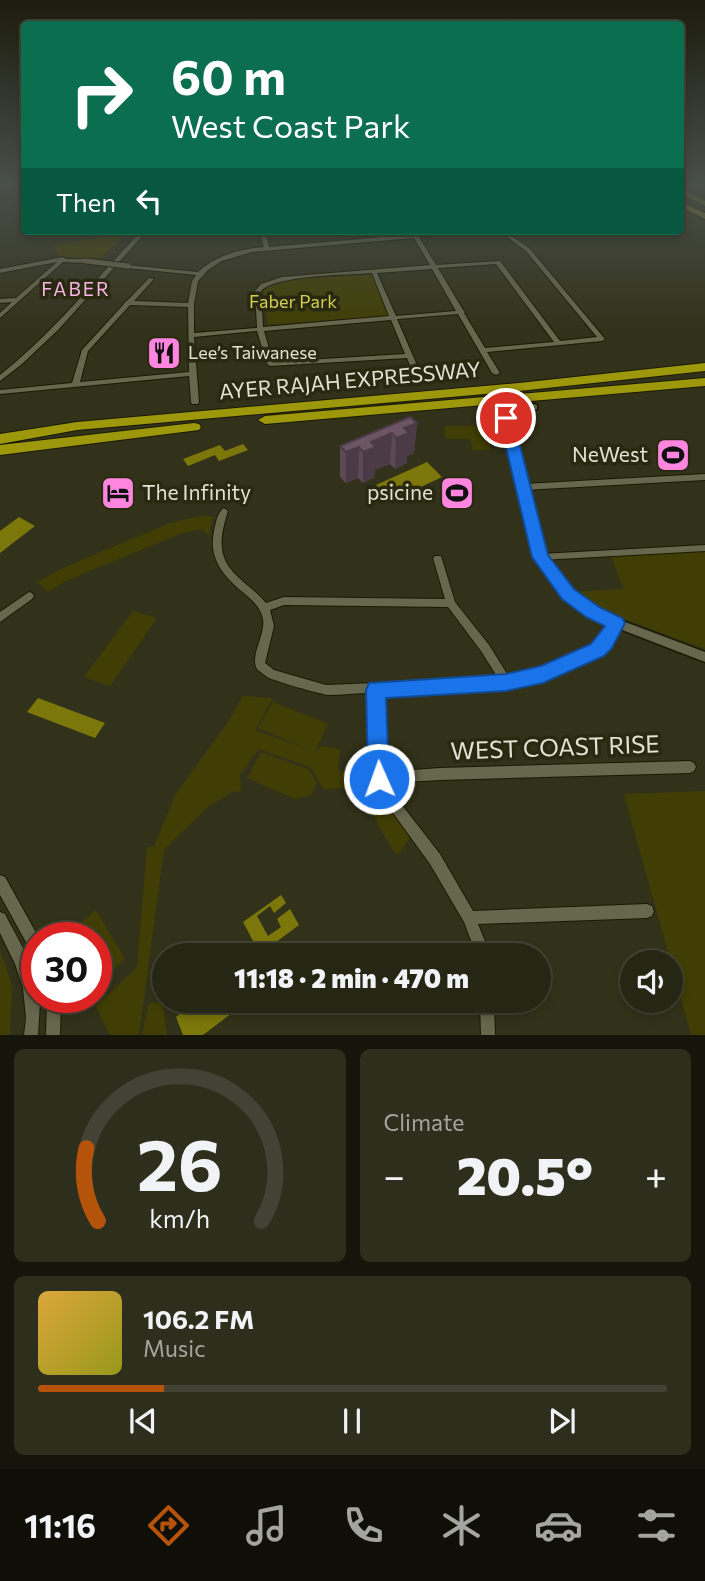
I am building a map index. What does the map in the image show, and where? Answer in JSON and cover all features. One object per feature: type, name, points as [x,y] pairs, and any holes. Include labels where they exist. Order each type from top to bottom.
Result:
[{"type":"highway","name":"AYER RAJAH EXPRESSWAY","points":[[0,439],[77,426],[519,387],[705,366]]},
{"type":"highway","name":"AYER RAJAH EXPRESSWAY","points":[[0,450],[79,439],[295,418],[705,382]]},
{"type":"highway","points":[[295,418],[353,420],[534,407],[705,390]]},
{"type":"street","points":[[0,379],[55,332],[93,285],[140,235]]},
{"type":"street","points":[[263,235],[267,248]]},
{"type":"street","points":[[195,402],[192,374],[192,305],[194,285],[200,274],[233,255],[267,248],[427,235]]},
{"type":"street","points":[[504,235],[513,240]]},
{"type":"street","points":[[485,351],[602,338],[528,250],[507,235]]},
{"type":"street","points":[[416,236],[496,373]]},
{"type":"street","points":[[0,271],[63,259],[200,274]]},
{"type":"street","points":[[0,316],[63,259]]},
{"type":"street","points":[[410,356],[275,365],[268,361],[260,329],[257,292],[263,285],[284,278],[499,262],[558,343]]},
{"type":"street","points":[[374,272],[419,379]]},
{"type":"street","points":[[76,383],[85,350],[151,279]]},
{"type":"street","points":[[0,301],[18,300]]},
{"type":"street","points":[[127,303],[192,305]]},
{"type":"street","points":[[192,335],[462,312]]},
{"type":"street","points":[[0,391],[192,374]]},
{"type":"street","points":[[534,407],[516,415],[512,420],[544,559],[568,594],[593,612],[705,657]]},
{"type":"street","points":[[486,410],[506,418],[527,487]]},
{"type":"street","points":[[527,487],[705,477]]},
{"type":"street","points":[[224,511],[217,552],[219,563],[264,608],[269,631],[260,659],[265,670],[316,690],[376,690],[506,682],[543,674],[587,656],[606,642],[616,623]]},
{"type":"street","points":[[544,559],[705,548]]},
{"type":"street","points":[[438,558],[451,603],[485,648],[506,682]]},
{"type":"street","points":[[0,618],[29,596]]},
{"type":"street","points":[[264,608],[284,601],[451,603]]},
{"type":"street","points":[[376,690],[379,779],[387,795],[435,859],[469,918],[479,943]]},
{"type":"street","name":"WEST COAST RISE","points":[[379,779],[440,774],[690,767]]},
{"type":"street","points":[[0,882],[22,922]]},
{"type":"street","points":[[469,918],[647,911]]},
{"type":"street","points":[[0,919],[27,970],[32,1004],[31,1035]]},
{"type":"street","points":[[52,1035],[53,1013]]},
{"type":"street","points":[[487,1013],[488,1035]]},
{"type":"green space","points":[[109,235],[125,235],[100,259],[58,256],[53,246]]},
{"type":"green space","name":"Faber Park","points":[[374,274],[388,316],[268,325],[263,286],[274,281]]},
{"type":"green space","points":[[444,426],[485,426],[491,450],[472,450],[471,439],[446,439]]},
{"type":"green space","points":[[200,516],[215,517],[209,536],[202,529],[182,533],[66,581],[48,592],[37,582],[65,567],[170,523]]},
{"type":"green space","points":[[705,551],[705,649],[600,610],[573,592],[624,589],[611,557]]},
{"type":"green space","points":[[133,611],[157,618],[110,686],[84,677]]},
{"type":"green space","points":[[243,696],[273,698],[255,730],[310,750],[258,728],[273,702],[328,724],[315,752],[321,746],[340,749],[338,769],[371,783],[410,837],[398,855],[362,793],[347,788],[324,789],[310,767],[259,749],[240,775],[241,792],[234,791],[209,806],[164,850],[139,1035],[110,1035],[99,1013],[112,1013],[112,991],[137,967],[147,847],[154,847],[175,795],[228,722]]},
{"type":"green space","points":[[261,752],[308,769],[317,783],[311,795],[295,799],[247,778]]},
{"type":"green space","points":[[705,791],[705,1035],[691,1035],[683,1006],[683,950],[667,950],[624,794]]},
{"type":"green space","points":[[96,910],[103,922],[82,922]]},
{"type":"green space","points":[[112,937],[125,959],[112,970]]},
{"type":"green space","points":[[0,950],[12,986],[10,1035],[0,1035]]},
{"type":"green space","points":[[149,1003],[152,1003],[152,1013],[164,1013],[167,1035],[142,1035]]},
{"type":"shaded area","points":[[243,444],[248,450],[219,461],[215,455],[188,466],[183,459],[220,445],[225,451]]},
{"type":"shaded area","points":[[427,462],[442,477],[391,501],[376,485]]},
{"type":"shaded area","points":[[19,517],[35,526],[0,553],[0,531]]},
{"type":"shaded area","points":[[38,698],[105,723],[95,738],[27,712]]},
{"type":"shaded area","points":[[281,895],[286,903],[274,913],[270,906],[257,916],[268,936],[281,927],[277,919],[290,909],[299,925],[275,943],[254,943],[243,922]]},
{"type":"shaded area","points":[[181,1013],[232,1013],[203,1035],[183,1035],[176,1017]]},
{"type":"building","points":[[410,417],[417,423],[404,428],[409,433],[396,438],[392,433],[371,442],[376,447],[363,452],[359,447],[346,452],[340,446]]},
{"type":"place","name":"Lee’s Taiwanese","points":[[164,353]]},
{"type":"place","name":"NeWest","points":[[673,455]]},
{"type":"place","name":"The Infinity","points":[[118,493]]},
{"type":"place","name":"psicine","points":[[457,493]]},
{"type":"district","name":"FABER","points":[[76,289]]},
{"type":"route","points":[[379,779],[376,690],[506,682],[543,674],[578,661],[597,650],[606,642],[616,623],[593,612],[562,589],[541,557],[506,418]]}]
